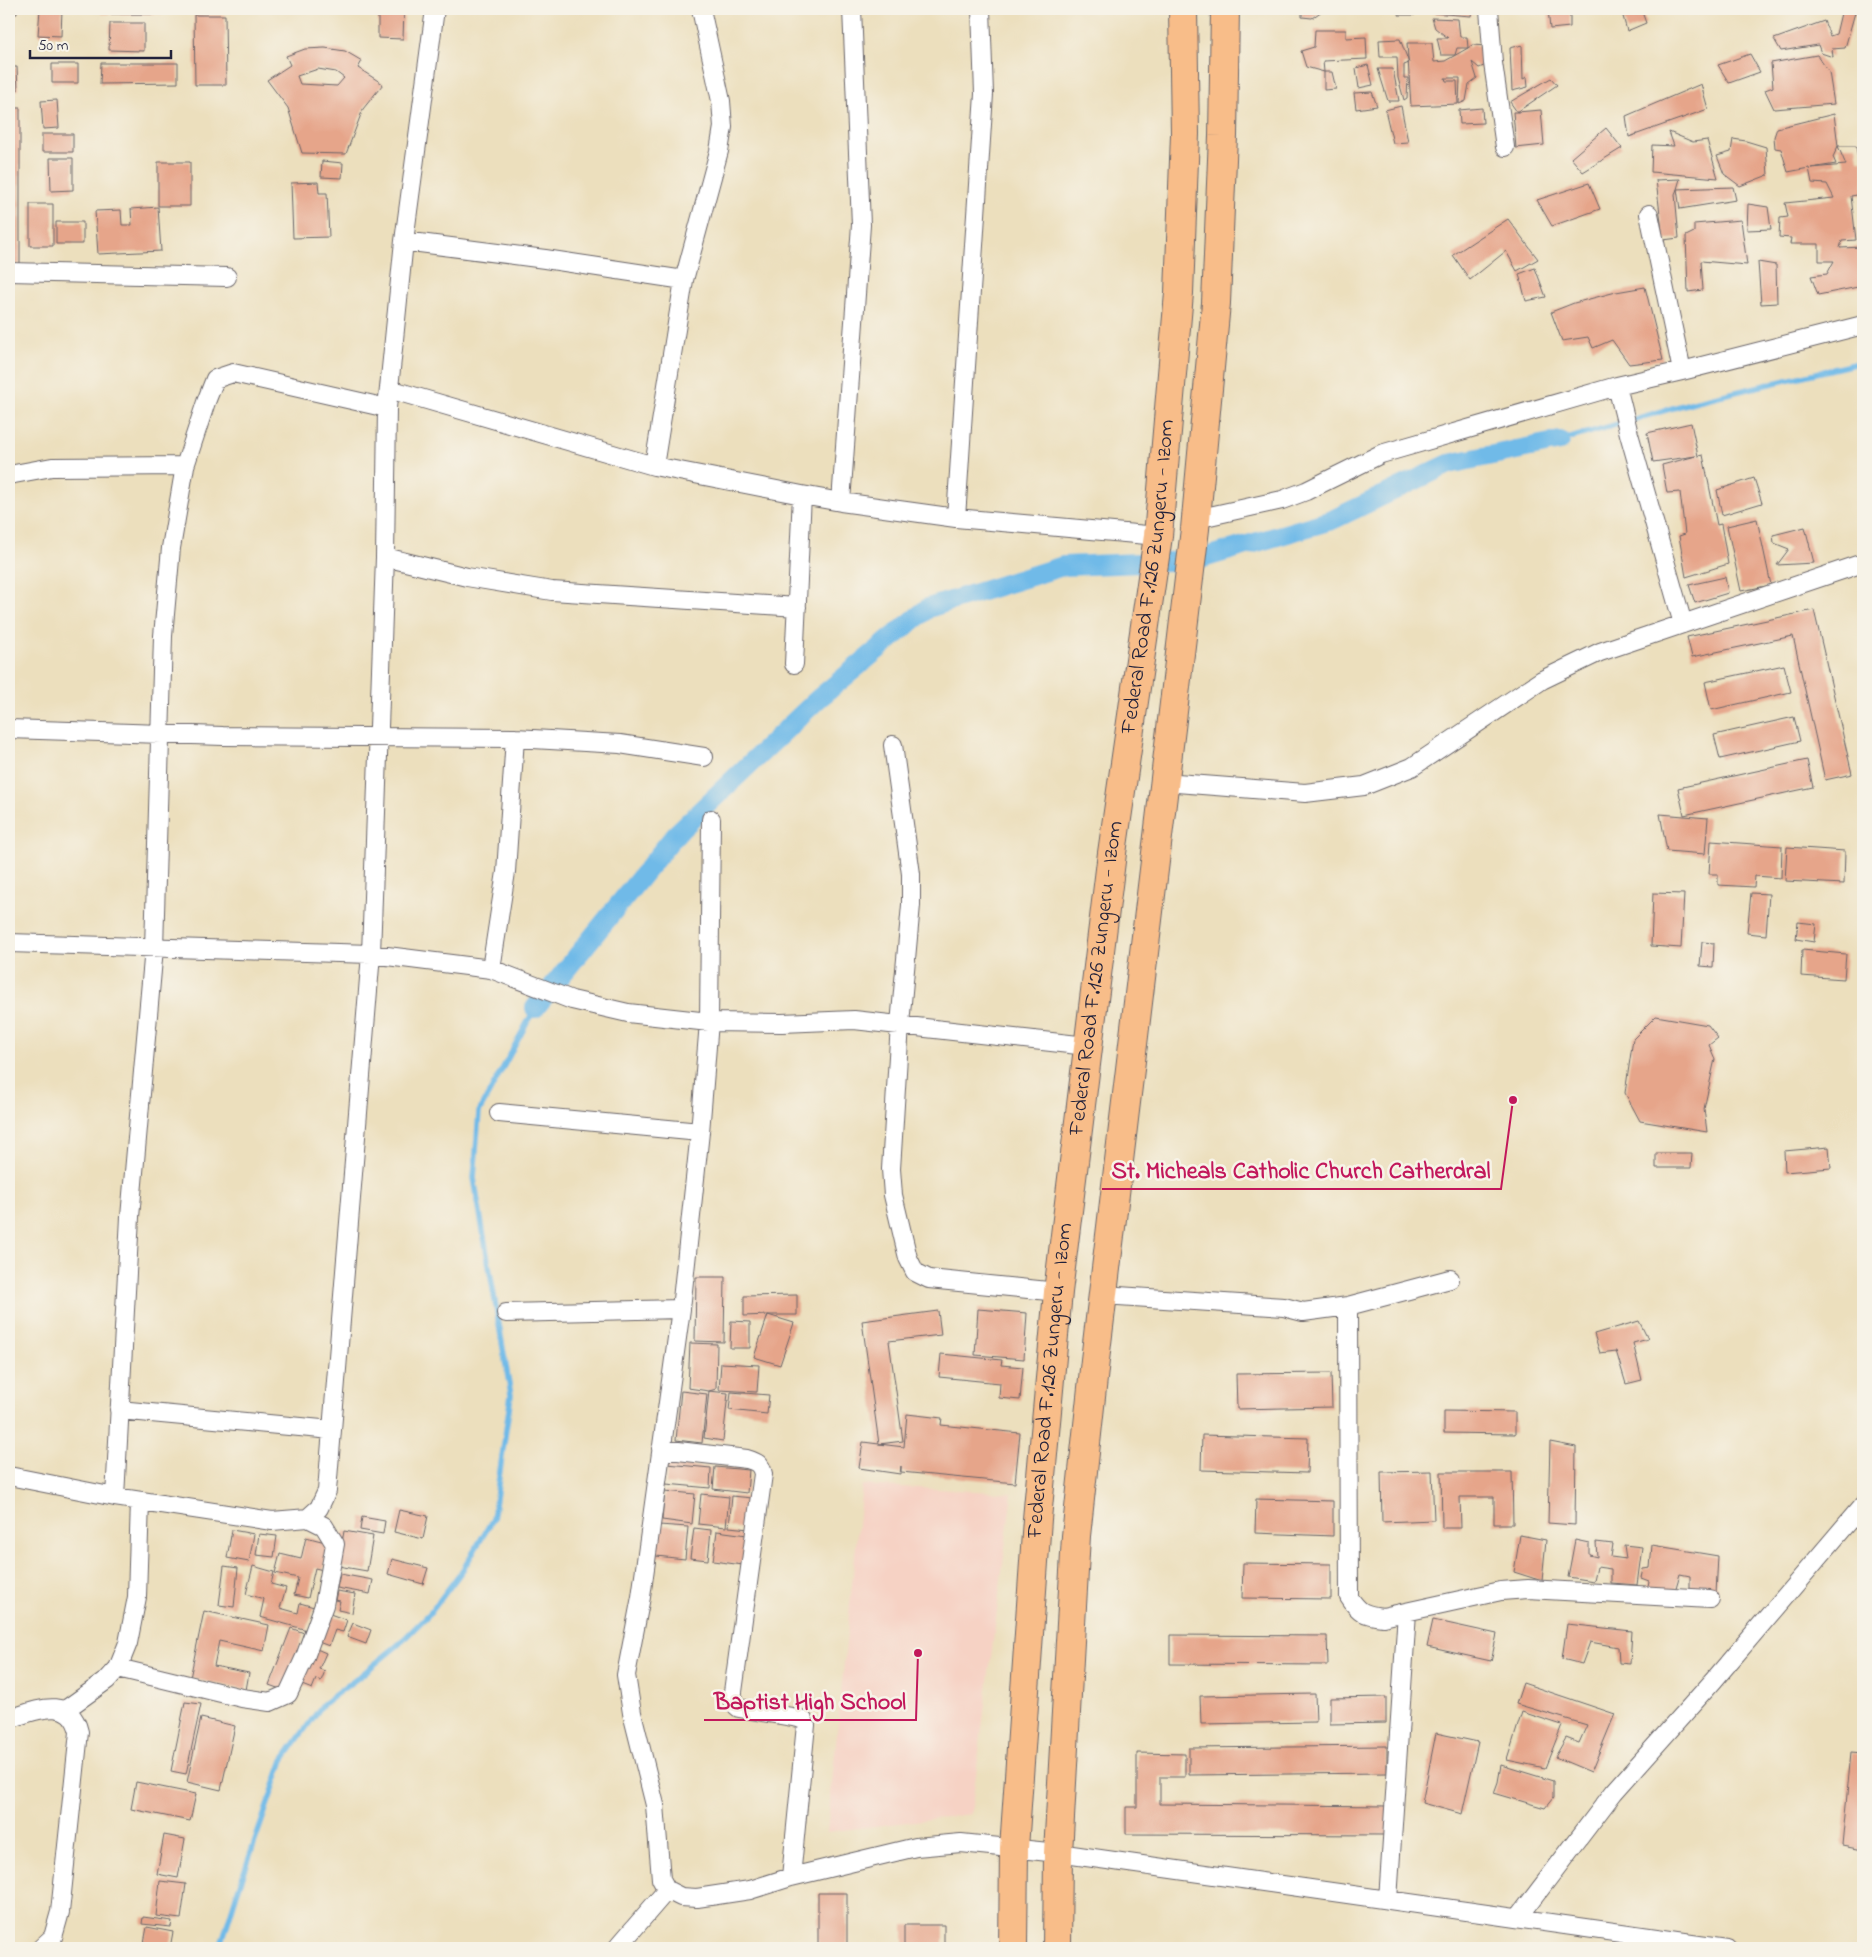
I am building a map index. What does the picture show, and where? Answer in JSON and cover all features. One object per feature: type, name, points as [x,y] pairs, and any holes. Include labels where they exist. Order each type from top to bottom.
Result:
[{"type":"main road","name":"Federal Road F.126 Zungeru - Izom","points":[[1013,1948],[1014,1848],[1036,1519],[1058,1292],[1112,853],[1157,540],[1179,293],[1185,134],[1183,9]]},
{"type":"main road","name":"Federal Road F.126 Zungeru - Izom","points":[[1057,1948],[1058,1853],[1076,1536],[1154,858],[1196,524],[1216,303],[1223,136],[1225,9]]},
{"type":"main road","points":[[1112,853],[1154,858]]},
{"type":"street","points":[[308,1518],[319,1508],[326,1491],[332,1430],[371,954],[385,557],[387,408],[404,241],[435,9]]},
{"type":"street","points":[[654,466],[684,280],[719,151],[723,127],[721,101],[701,9]]},
{"type":"street","points":[[841,502],[861,225],[852,9]]},
{"type":"street","points":[[956,518],[984,94],[981,9]]},
{"type":"street","points":[[1489,9],[1493,63],[1505,147]]},
{"type":"street","points":[[1649,214],[1682,371]]},
{"type":"street","points":[[404,241],[545,259],[684,280]]},
{"type":"street","points":[[9,272],[227,277]]},
{"type":"street","points":[[1196,524],[1282,500],[1306,491],[1381,454],[1617,386],[1863,325]]},
{"type":"street","points":[[114,1497],[130,1217],[154,948],[163,636],[170,558],[185,466],[215,379],[233,373],[387,408]]},
{"type":"street","points":[[1617,386],[1682,624]]},
{"type":"street","points":[[389,389],[654,466],[841,502],[956,518],[1157,540]]},
{"type":"street","points":[[9,475],[52,467],[185,466]]},
{"type":"street","points":[[794,664],[802,495]]},
{"type":"street","points":[[385,557],[467,576],[552,591],[797,607]]},
{"type":"street","points":[[1164,782],[1305,793],[1364,786],[1412,767],[1542,680],[1600,652],[1863,563]]},
{"type":"street","points":[[9,729],[379,738],[515,738],[620,744],[704,757]]},
{"type":"street","points":[[491,969],[506,872],[515,738]]},
{"type":"street","points":[[893,745],[911,874],[911,905],[900,1024],[891,1169],[893,1195],[908,1258],[915,1272],[929,1279],[1058,1292]]},
{"type":"street","points":[[712,819],[709,1022],[700,1132],[681,1309],[641,1597],[626,1675],[632,1713],[655,1805],[660,1879],[667,1890],[681,1897],[697,1898],[750,1890],[791,1877],[916,1847],[961,1843],[1058,1853],[1726,1948]]},
{"type":"street","points":[[9,943],[371,954],[491,969],[572,1000],[614,1011],[709,1022],[782,1023],[854,1020],[1088,1046]]},
{"type":"street","points":[[499,1113],[700,1132]]},
{"type":"street","points":[[1103,1295],[1284,1307],[1303,1312],[1348,1306],[1450,1278]]},
{"type":"street","points":[[1348,1306],[1349,1597],[1356,1608],[1368,1616],[1383,1617],[1501,1590],[1528,1588],[1710,1598]]},
{"type":"street","points":[[506,1313],[681,1309]]},
{"type":"street","points":[[119,1410],[332,1430]]},
{"type":"street","points":[[661,1449],[747,1459],[757,1462],[762,1468],[763,1474],[732,1699],[733,1704],[739,1708],[798,1718],[803,1720],[806,1725],[791,1877]]},
{"type":"street","points":[[9,1476],[114,1497],[272,1521],[308,1518],[324,1526],[335,1544],[324,1605],[305,1657],[288,1694],[270,1702],[242,1698],[118,1668]]},
{"type":"street","points":[[65,1710],[107,1680],[118,1668],[128,1643],[137,1597],[140,1501]]},
{"type":"street","points":[[1518,1918],[1614,1792],[1714,1680],[1863,1505]]},
{"type":"street","points":[[1388,1900],[1407,1612]]},
{"type":"street","points":[[9,1719],[51,1707],[65,1710],[76,1721],[79,1732],[60,1912],[53,1937],[41,1948]]},
{"type":"street","points":[[617,1948],[667,1890]]},
{"type":"shaded area","points":[[862,1485],[1012,1493],[971,1814],[827,1832]]},
{"type":"building","points":[[9,9],[17,9],[17,14],[9,14]]},
{"type":"building","points":[[40,9],[62,9],[61,36],[38,35]]},
{"type":"building","points":[[101,9],[179,9],[179,14],[101,14]]},
{"type":"building","points":[[378,9],[404,9],[403,39],[378,38]]},
{"type":"building","points":[[1302,9],[1322,9],[1322,11],[1312,18],[1302,17]]},
{"type":"building","points":[[1400,9],[1415,9],[1415,15],[1399,15]]},
{"type":"building","points":[[1432,9],[1472,9],[1471,16],[1432,13]]},
{"type":"building","points":[[1548,9],[1570,9],[1570,27],[1550,29]]},
{"type":"building","points":[[1621,9],[1641,9],[1646,23],[1627,31]]},
{"type":"building","points":[[1842,9],[1856,9],[1845,48],[1832,49],[1833,57],[1821,53],[1818,45],[1781,51],[1774,39],[1824,21],[1830,36],[1836,34]]},
{"type":"building","points":[[194,15],[225,15],[226,85],[195,85]]},
{"type":"building","points":[[1432,18],[1458,19],[1460,37],[1467,37],[1468,48],[1457,48],[1455,55],[1441,55],[1437,38],[1448,38],[1435,28]]},
{"type":"building","points":[[110,23],[144,23],[144,51],[109,50]]},
{"type":"building","points":[[1315,30],[1346,30],[1346,38],[1366,37],[1367,59],[1323,61],[1324,72],[1306,67],[1301,51],[1314,47]]},
{"type":"building","points":[[1400,39],[1409,63],[1404,65],[1404,78],[1408,78],[1407,98],[1404,100],[1398,78],[1397,57],[1380,57],[1379,40]]},
{"type":"building","points":[[1407,43],[1432,43],[1434,62],[1445,61],[1472,45],[1487,46],[1486,65],[1479,68],[1472,62],[1477,78],[1469,84],[1466,101],[1459,104],[1460,78],[1445,78],[1446,81],[1457,81],[1458,104],[1411,106]]},
{"type":"building","points":[[1522,45],[1523,79],[1527,77],[1528,87],[1512,91],[1510,48]]},
{"type":"building","points":[[325,48],[345,51],[362,61],[358,68],[383,84],[363,109],[346,154],[302,153],[288,108],[267,80],[290,65],[286,56],[305,49]],"holes":[[[318,69],[336,72],[344,78],[337,86],[300,84],[297,76]]]},
{"type":"building","points":[[1750,54],[1760,72],[1729,83],[1718,65]]},
{"type":"building","points":[[1817,55],[1829,72],[1834,104],[1774,109],[1765,90],[1773,87],[1771,63]]},
{"type":"building","points":[[101,63],[178,63],[178,83],[100,84]]},
{"type":"building","points":[[52,64],[78,64],[78,83],[52,83]]},
{"type":"building","points":[[1368,65],[1373,85],[1359,88],[1356,68]]},
{"type":"building","points":[[9,67],[17,67],[18,90],[9,90]]},
{"type":"building","points":[[1378,69],[1393,69],[1399,101],[1388,101]]},
{"type":"building","points":[[1324,72],[1332,72],[1336,89],[1324,90]]},
{"type":"building","points":[[1551,78],[1557,85],[1517,112],[1510,102]]},
{"type":"building","points":[[1701,84],[1708,109],[1629,137],[1626,116]]},
{"type":"building","points":[[1372,92],[1377,106],[1356,109],[1354,93]]},
{"type":"building","points":[[57,100],[59,128],[43,129],[41,101]]},
{"type":"building","points":[[1401,106],[1408,142],[1393,143],[1385,110]]},
{"type":"building","points":[[9,108],[20,108],[20,264],[9,264]]},
{"type":"building","points":[[1482,108],[1483,123],[1460,124],[1459,110]]},
{"type":"building","points":[[1541,110],[1544,145],[1516,148],[1513,112]]},
{"type":"building","points":[[1834,114],[1838,146],[1856,146],[1858,160],[1863,160],[1863,194],[1851,196],[1856,240],[1842,241],[1840,248],[1863,247],[1863,286],[1818,295],[1811,276],[1827,274],[1834,261],[1819,261],[1819,244],[1790,244],[1791,238],[1779,237],[1780,218],[1788,217],[1785,203],[1834,198],[1827,184],[1812,183],[1809,168],[1788,172],[1781,149],[1775,148],[1774,137],[1777,128]],"holes":[[[1838,146],[1846,165],[1811,168],[1836,164],[1833,157]]]},
{"type":"building","points":[[1606,128],[1622,148],[1583,172],[1571,158]]},
{"type":"building","points":[[1669,132],[1693,142],[1707,140],[1718,178],[1651,172],[1652,145],[1674,146]]},
{"type":"building","points":[[42,134],[73,134],[73,152],[42,152]]},
{"type":"building","points":[[1733,139],[1766,147],[1768,175],[1740,186],[1724,174],[1717,156],[1731,152]]},
{"type":"building","points":[[50,158],[73,158],[73,190],[51,191]]},
{"type":"building","points":[[322,161],[343,163],[342,178],[321,177]]},
{"type":"building","points":[[158,162],[190,162],[190,206],[158,206]]},
{"type":"building","points":[[1680,179],[1675,194],[1679,238],[1663,240],[1656,180]]},
{"type":"building","points":[[318,182],[319,193],[327,193],[329,237],[293,238],[291,183]]},
{"type":"building","points":[[1589,183],[1600,209],[1552,226],[1537,200]]},
{"type":"building","points":[[1733,187],[1736,200],[1680,209],[1677,189]]},
{"type":"building","points":[[30,204],[53,204],[53,246],[30,246]]},
{"type":"building","points":[[1748,204],[1768,207],[1771,229],[1747,230]]},
{"type":"building","points":[[158,207],[161,251],[98,254],[95,211],[121,210],[122,225],[132,225],[131,209]]},
{"type":"building","points":[[1508,219],[1538,259],[1517,271],[1506,251],[1470,280],[1453,255]]},
{"type":"building","points":[[1741,220],[1747,265],[1701,261],[1703,290],[1688,292],[1686,236],[1694,232],[1694,224]]},
{"type":"building","points":[[56,222],[83,222],[83,244],[56,244]]},
{"type":"building","points":[[1758,262],[1776,265],[1777,303],[1761,304]]},
{"type":"building","points":[[1535,268],[1546,297],[1526,301],[1519,274]]},
{"type":"building","points":[[1645,287],[1663,360],[1629,364],[1612,340],[1593,348],[1588,337],[1562,341],[1551,312],[1574,303]]},
{"type":"building","points":[[1691,423],[1698,456],[1703,455],[1717,525],[1721,524],[1728,564],[1686,577],[1679,536],[1685,534],[1680,492],[1667,493],[1662,465],[1696,456],[1653,462],[1647,433]]},
{"type":"building","points":[[1754,478],[1762,503],[1722,515],[1717,490]]},
{"type":"building","points":[[1757,519],[1771,585],[1741,591],[1727,526]]},
{"type":"building","points":[[1805,527],[1814,563],[1777,565],[1789,549],[1774,543],[1773,535]]},
{"type":"building","points":[[1725,577],[1728,593],[1695,603],[1689,585]]},
{"type":"building","points":[[1814,610],[1852,774],[1825,780],[1793,636],[1692,657],[1687,637]]},
{"type":"building","points":[[1784,665],[1791,692],[1711,710],[1705,682]]},
{"type":"building","points":[[1794,717],[1800,741],[1720,759],[1714,735]]},
{"type":"building","points":[[1807,760],[1813,787],[1684,815],[1678,788]]},
{"type":"building","points":[[1660,814],[1708,818],[1705,854],[1667,851]]},
{"type":"building","points":[[1711,841],[1782,846],[1781,878],[1755,876],[1754,887],[1718,885],[1718,874],[1709,874]]},
{"type":"building","points":[[1787,847],[1845,851],[1844,884],[1785,881]]},
{"type":"building","points":[[1653,893],[1684,894],[1681,948],[1651,946]]},
{"type":"building","points":[[1751,893],[1769,894],[1766,935],[1747,933]]},
{"type":"building","points":[[1862,918],[1863,935],[1860,935]]},
{"type":"building","points":[[1798,922],[1816,924],[1814,942],[1796,939]]},
{"type":"building","points":[[1702,942],[1714,943],[1713,967],[1700,966]]},
{"type":"building","points":[[1802,950],[1846,954],[1844,979],[1801,976]]},
{"type":"building","points":[[1656,1016],[1708,1025],[1718,1038],[1709,1045],[1715,1059],[1704,1109],[1707,1132],[1640,1121],[1625,1093],[1633,1039]]},
{"type":"building","points":[[1829,1147],[1831,1168],[1785,1172],[1784,1151]]},
{"type":"building","points":[[1656,1153],[1692,1153],[1691,1168],[1656,1168]]},
{"type":"building","points":[[696,1277],[725,1277],[724,1342],[695,1341]]},
{"type":"building","points":[[797,1295],[797,1315],[744,1316],[744,1296]]},
{"type":"building","points":[[978,1309],[1027,1313],[1024,1359],[975,1355]]},
{"type":"building","points":[[938,1311],[941,1335],[889,1341],[903,1441],[879,1444],[862,1321]]},
{"type":"building","points":[[768,1315],[794,1323],[780,1365],[754,1357]]},
{"type":"building","points":[[731,1321],[750,1322],[750,1348],[730,1348]]},
{"type":"building","points":[[1639,1321],[1648,1339],[1633,1343],[1642,1380],[1626,1384],[1616,1351],[1600,1353],[1594,1334]]},
{"type":"building","points":[[690,1343],[717,1344],[716,1389],[709,1391],[688,1388]]},
{"type":"building","points":[[941,1354],[1002,1360],[1001,1365],[1023,1367],[1020,1400],[999,1398],[1000,1383],[939,1377]]},
{"type":"building","points":[[721,1363],[759,1365],[757,1392],[719,1390]]},
{"type":"building","points":[[1331,1373],[1332,1407],[1237,1409],[1236,1374]]},
{"type":"building","points":[[681,1391],[707,1394],[702,1443],[676,1440]]},
{"type":"building","points":[[709,1391],[728,1393],[723,1441],[704,1438]]},
{"type":"building","points":[[731,1392],[769,1395],[767,1414],[729,1410]]},
{"type":"building","points":[[1444,1411],[1515,1412],[1515,1434],[1444,1433]]},
{"type":"building","points":[[907,1414],[942,1418],[941,1425],[1020,1433],[1015,1483],[901,1472],[901,1466],[900,1474],[859,1468],[863,1442],[904,1447]]},
{"type":"building","points":[[1202,1435],[1308,1438],[1307,1473],[1201,1470]]},
{"type":"building","points":[[1550,1442],[1576,1447],[1575,1525],[1548,1523]]},
{"type":"building","points":[[667,1464],[711,1468],[710,1488],[666,1484]]},
{"type":"building","points":[[715,1467],[749,1470],[747,1493],[713,1489]]},
{"type":"building","points":[[1432,1471],[1434,1520],[1382,1522],[1381,1472]]},
{"type":"building","points":[[1441,1472],[1512,1472],[1513,1524],[1494,1524],[1494,1497],[1460,1497],[1461,1528],[1442,1528]]},
{"type":"building","points":[[665,1491],[695,1494],[692,1524],[662,1520]]},
{"type":"building","points":[[701,1494],[729,1497],[726,1527],[698,1524]]},
{"type":"building","points":[[732,1496],[752,1498],[749,1529],[729,1527]]},
{"type":"building","points":[[1256,1499],[1333,1501],[1333,1536],[1255,1533]]},
{"type":"building","points":[[399,1510],[428,1516],[423,1539],[394,1532]]},
{"type":"building","points":[[362,1517],[385,1521],[383,1534],[360,1530]]},
{"type":"building","points":[[659,1525],[688,1527],[685,1559],[656,1556]]},
{"type":"building","points":[[694,1528],[711,1530],[708,1560],[690,1558]]},
{"type":"building","points":[[232,1530],[254,1534],[249,1562],[227,1558]]},
{"type":"building","points":[[344,1531],[373,1536],[367,1571],[338,1566]]},
{"type":"building","points":[[717,1531],[747,1535],[743,1565],[713,1561]]},
{"type":"building","points":[[259,1534],[277,1536],[274,1557],[256,1555]]},
{"type":"building","points":[[1520,1535],[1546,1540],[1542,1581],[1514,1572]]},
{"type":"building","points":[[306,1537],[329,1543],[323,1570],[315,1568],[308,1598],[294,1595],[298,1578],[275,1573],[280,1554],[301,1559]]},
{"type":"building","points":[[1575,1540],[1589,1543],[1589,1555],[1597,1557],[1596,1542],[1613,1544],[1611,1557],[1626,1559],[1624,1545],[1642,1547],[1637,1585],[1611,1583],[1611,1569],[1597,1567],[1594,1581],[1568,1577]]},
{"type":"building","points":[[1652,1545],[1718,1556],[1716,1594],[1690,1593],[1690,1576],[1680,1574],[1675,1591],[1648,1586],[1649,1581],[1641,1578],[1643,1569],[1650,1568]]},
{"type":"building","points":[[392,1559],[428,1568],[423,1584],[388,1574]]},
{"type":"building","points":[[1243,1563],[1331,1564],[1331,1599],[1242,1598]]},
{"type":"building","points":[[224,1566],[238,1568],[234,1607],[219,1605]]},
{"type":"building","points":[[253,1566],[274,1572],[271,1584],[286,1588],[280,1608],[298,1613],[300,1603],[314,1607],[307,1630],[260,1617],[264,1599],[246,1594]]},
{"type":"building","points":[[340,1574],[373,1580],[370,1594],[337,1588]]},
{"type":"building","points":[[337,1591],[355,1594],[352,1613],[338,1610],[340,1601],[335,1600]]},
{"type":"building","points":[[204,1611],[269,1625],[264,1651],[219,1641],[214,1666],[249,1673],[246,1690],[190,1678]]},
{"type":"building","points":[[327,1613],[347,1620],[343,1632],[335,1630],[329,1646],[316,1641]]},
{"type":"building","points":[[1433,1620],[1497,1634],[1491,1661],[1427,1647]]},
{"type":"building","points":[[353,1623],[371,1630],[366,1644],[347,1637]]},
{"type":"building","points":[[1567,1624],[1632,1631],[1630,1664],[1619,1663],[1618,1647],[1590,1642],[1582,1664],[1562,1659]]},
{"type":"building","points":[[291,1628],[304,1633],[283,1690],[269,1685]]},
{"type":"building","points":[[1170,1635],[1327,1636],[1328,1665],[1170,1664]]},
{"type":"building","points":[[312,1647],[326,1653],[319,1669],[325,1671],[321,1681],[316,1679],[312,1689],[297,1683]]},
{"type":"building","points":[[1523,1683],[1615,1714],[1591,1772],[1555,1757],[1566,1738],[1579,1743],[1587,1725],[1516,1704]]},
{"type":"building","points":[[1315,1694],[1316,1722],[1201,1724],[1200,1696]]},
{"type":"building","points":[[1386,1697],[1386,1723],[1330,1724],[1330,1698]]},
{"type":"building","points":[[185,1702],[201,1704],[186,1774],[171,1771]]},
{"type":"building","points":[[1522,1712],[1562,1725],[1545,1768],[1507,1760]]},
{"type":"building","points":[[201,1718],[235,1726],[221,1790],[187,1782]]},
{"type":"building","points":[[1436,1733],[1478,1742],[1462,1814],[1422,1803]]},
{"type":"building","points":[[1387,1746],[1387,1773],[1189,1775],[1189,1748]]},
{"type":"building","points":[[1137,1753],[1185,1754],[1185,1777],[1160,1777],[1160,1804],[1389,1806],[1389,1835],[1126,1834],[1126,1807],[1137,1807]]},
{"type":"building","points":[[1851,1753],[1863,1754],[1863,1850],[1842,1846]]},
{"type":"building","points":[[1501,1765],[1553,1781],[1553,1798],[1545,1808],[1494,1793]]},
{"type":"building","points":[[136,1782],[196,1794],[190,1821],[131,1809]]},
{"type":"building","points":[[164,1835],[185,1839],[178,1878],[157,1874]]},
{"type":"building","points":[[160,1881],[186,1884],[181,1919],[156,1916]]},
{"type":"building","points":[[818,1893],[847,1893],[847,1948],[818,1948]]},
{"type":"building","points":[[143,1917],[172,1921],[171,1927],[142,1924]]},
{"type":"building","points":[[904,1925],[944,1925],[944,1948],[904,1948]]},
{"type":"building","points":[[147,1927],[173,1932],[170,1948],[143,1948]]},
{"type":"waterway","points":[[1560,441],[1697,401],[1863,362]]},
{"type":"waterway","points":[[535,1008],[675,835],[818,699],[928,608],[1063,566],[1193,561],[1332,520],[1449,464],[1560,441]]},
{"type":"waterway","points":[[220,1948],[283,1760],[323,1704],[398,1645],[431,1612],[464,1568],[493,1519],[511,1395],[474,1178],[479,1112],[535,1008]]},
{"type":"place","name":"St. Micheals Catholic Church Catherdral","points":[[1513,1100]]},
{"type":"place","name":"Baptist High School","points":[[918,1653]]}]
